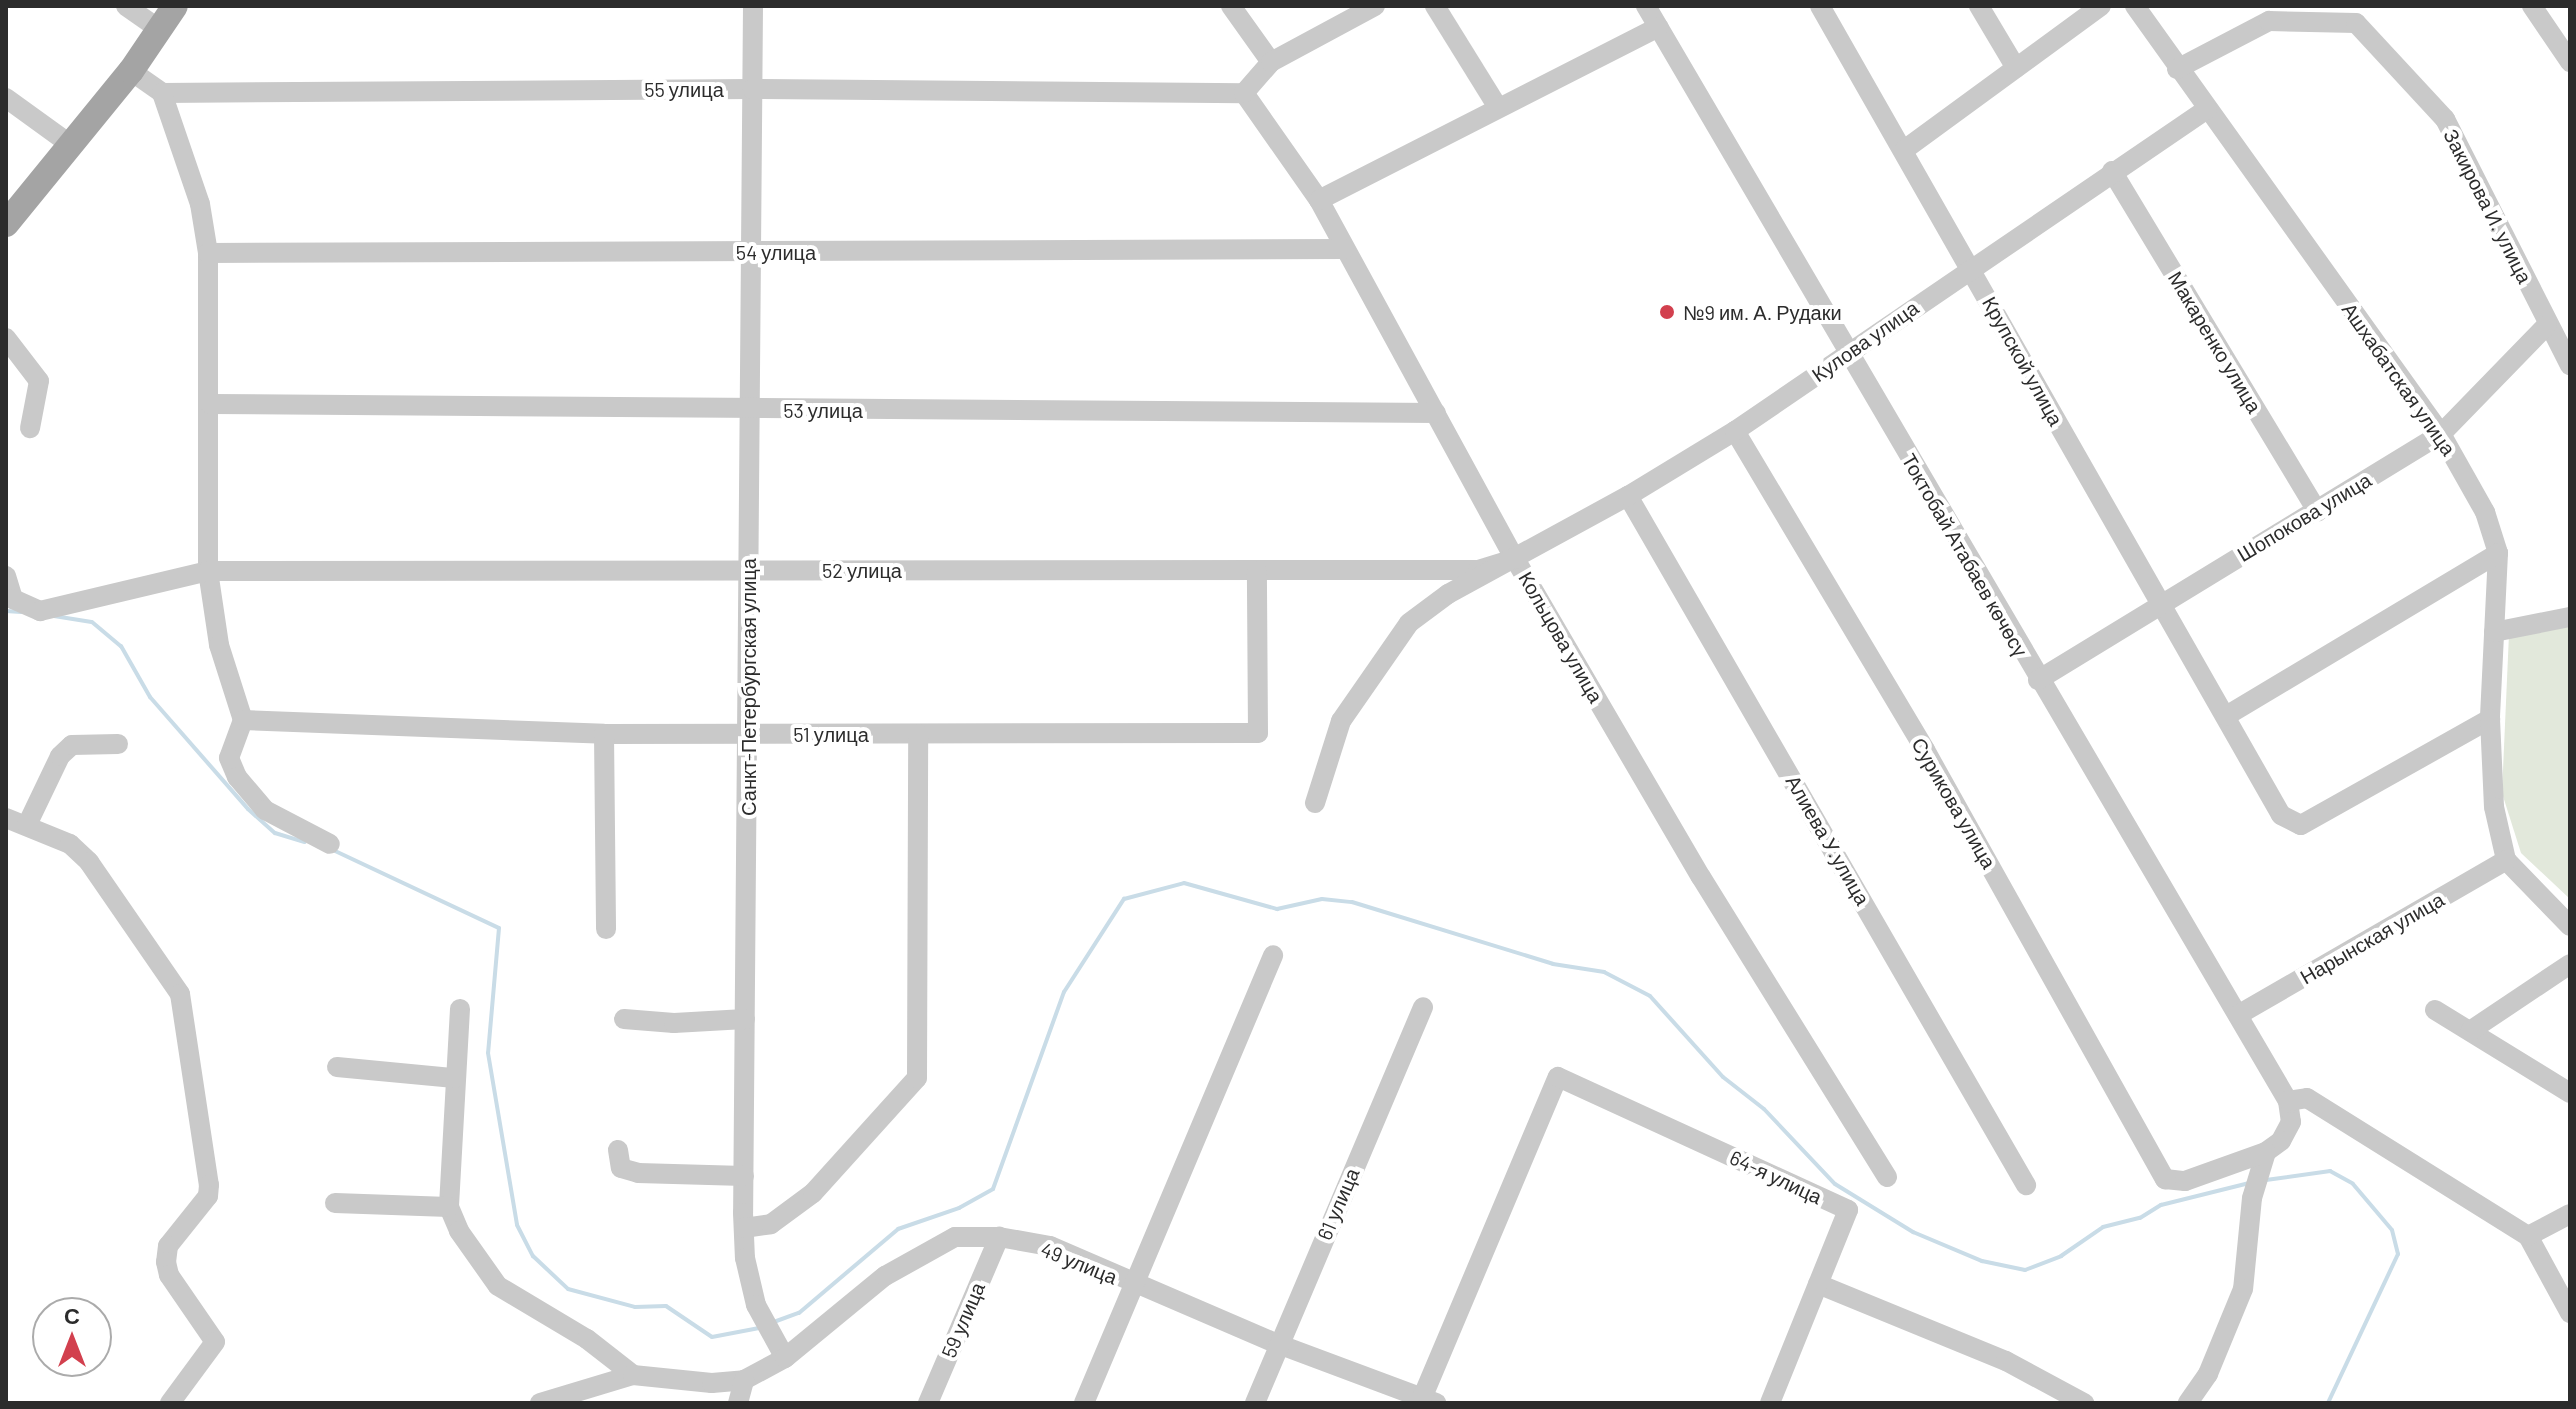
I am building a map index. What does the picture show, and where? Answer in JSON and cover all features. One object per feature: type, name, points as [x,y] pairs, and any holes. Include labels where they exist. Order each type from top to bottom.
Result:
[{"type":"main road","points":[[6,224],[131,71],[157,28],[175,6]]},
{"type":"street","points":[[126,6],[157,28]]},
{"type":"street","name":"Санкт-Петербургская улица","points":[[753,6],[744,1228],[756,1305],[785,1358]]},
{"type":"street","points":[[1231,6],[1271,62]]},
{"type":"street","points":[[1244,93],[1271,62],[1375,6]]},
{"type":"street","points":[[1435,6],[1497,106]]},
{"type":"street","name":"Токтобай Атабаев көчөсү","points":[[1646,6],[2038,680],[2288,1101]]},
{"type":"street","name":"Крупской улица","points":[[1820,6],[2281,815],[2301,825],[2490,719]]},
{"type":"street","points":[[1979,6],[2016,68]]},
{"type":"street","points":[[1904,150],[2101,6]]},
{"type":"street","name":"Ашхабатская улица","points":[[2135,6],[2177,69],[2441,434],[2485,512],[2498,553],[2490,719],[2494,807],[2506,860]]},
{"type":"street","points":[[2532,6],[2570,62]]},
{"type":"street","name":"Закирова И. улица","points":[[2177,69],[2268,14],[2356,23],[2445,119],[2570,365]]},
{"type":"street","points":[[1319,200],[1497,106],[1658,27]]},
{"type":"street","points":[[131,71],[162,93],[200,204],[208,253],[208,571],[219,645],[243,720],[229,758],[237,777],[265,810],[330,844]]},
{"type":"street","name":"55 улица","points":[[162,93],[752,89],[1244,93]]},
{"type":"street","name":"Кольцова улица","points":[[1244,93],[1319,200],[1515,559],[1701,877],[1887,1177]]},
{"type":"street","points":[[6,98],[71,145]]},
{"type":"street","name":"Кулова улица","points":[[1515,559],[1735,431],[2207,109]]},
{"type":"street","name":"Макаренко улица","points":[[2112,171],[2318,512]]},
{"type":"street","name":"54 улица","points":[[208,253],[1344,249]]},
{"type":"street","name":"Шопокова улица","points":[[2038,680],[2159,602],[2318,512],[2441,434],[2547,325]]},
{"type":"street","points":[[6,338],[39,381],[30,428]]},
{"type":"street","name":"53 улица","points":[[210,404],[1436,413]]},
{"type":"street","name":"Сурикова улица","points":[[1735,431],[1925,750],[2165,1179],[2185,1181],[2264,1158]]},
{"type":"street","name":"Алиева У.улица","points":[[1628,496],[2026,1185]]},
{"type":"street","points":[[2226,716],[2498,553]]},
{"type":"street","points":[[1315,803],[1341,721],[1409,623],[1448,594],[1515,559]]},
{"type":"street","name":"52 улица","points":[[6,576],[13,599],[40,611],[208,571],[1478,570],[1515,559]]},
{"type":"street","name":"51 улица","points":[[243,720],[604,734],[1258,733],[1257,571]]},
{"type":"street","points":[[2494,632],[2570,617]]},
{"type":"street","points":[[604,734],[606,929]]},
{"type":"street","points":[[744,1228],[771,1224],[813,1193],[917,1078],[918,734]]},
{"type":"street","points":[[27,825],[60,756],[72,745],[118,744]]},
{"type":"street","points":[[6,818],[70,844],[89,862],[180,994],[209,1185],[208,1196],[168,1246],[166,1262],[169,1275],[215,1342],[170,1403]]},
{"type":"street","points":[[2506,860],[2570,926]]},
{"type":"street","name":"Нарынская улица","points":[[2238,1015],[2506,860]]},
{"type":"street","points":[[1084,1403],[1273,955]]},
{"type":"street","points":[[2470,1031],[2570,964]]},
{"type":"street","name":"61 улица","points":[[1255,1403],[1423,1007]]},
{"type":"street","points":[[460,1009],[449,1207],[472,1255],[498,1286],[587,1339],[633,1375]]},
{"type":"street","points":[[2435,1010],[2570,1093]]},
{"type":"street","points":[[624,1019],[674,1023],[745,1019]]},
{"type":"street","points":[[337,1067],[454,1078]]},
{"type":"street","name":"64-я улица","points":[[1426,1401],[1558,1077],[1848,1210],[1770,1403]]},
{"type":"street","points":[[2188,1403],[2208,1374],[2243,1289],[2252,1198],[2264,1158],[2281,1141],[2291,1122],[2288,1101],[2307,1098],[2528,1236],[2570,1313]]},
{"type":"street","points":[[618,1150],[621,1168],[638,1173],[744,1176]]},
{"type":"street","points":[[335,1203],[449,1207]]},
{"type":"street","points":[[2528,1236],[2570,1214]]},
{"type":"street","name":"49 улица","points":[[744,1380],[785,1358],[885,1276],[955,1237],[999,1237],[1050,1246],[1132,1285],[1426,1401]]},
{"type":"street","name":"59 улица","points":[[928,1403],[999,1237]]},
{"type":"street","points":[[1818,1284],[2006,1361],[2084,1403]]},
{"type":"street","points":[[550,1401],[633,1375],[712,1383],[744,1380],[738,1403]]},
{"type":"shaded area","points":[[2570,619],[2570,899],[2521,853],[2502,793],[2509,634]]},
{"type":"waterway","points":[[6,611],[21,612]]},
{"type":"waterway","points":[[54,616],[92,622],[121,646],[150,697],[248,809],[275,833],[305,842]]},
{"type":"waterway","points":[[333,850],[499,928],[488,1053],[517,1225],[533,1256],[568,1289],[635,1307],[666,1306],[712,1337],[759,1328]]},
{"type":"waterway","points":[[771,1323],[799,1313],[898,1229],[959,1208],[993,1189],[1064,992],[1124,899],[1184,883],[1277,909],[1322,899],[1352,902],[1553,964],[1604,972],[1650,996],[1723,1077],[1764,1109],[1835,1184],[1913,1232],[1982,1261],[2025,1270],[2061,1256],[2103,1227],[2140,1218],[2161,1205],[2249,1183]]},
{"type":"waterway","points":[[2266,1180],[2330,1171],[2353,1184],[2392,1230],[2398,1254],[2328,1403]]},
{"type":"place","name":"№9 им. А. Рудаки","points":[[1667,312]]}]
